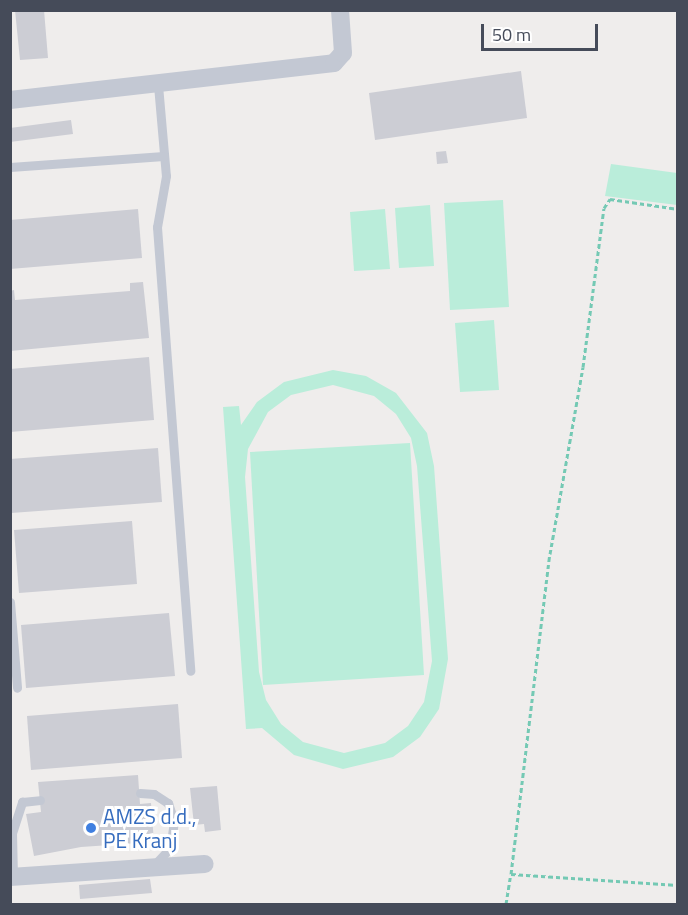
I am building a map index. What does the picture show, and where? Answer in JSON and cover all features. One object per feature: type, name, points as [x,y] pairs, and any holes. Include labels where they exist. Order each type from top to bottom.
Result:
[{"type":"street","points":[[10,100],[158,85],[334,63],[343,53],[340,10]]},
{"type":"street","points":[[12,877],[205,864]]},
{"type":"lane","points":[[158,85],[166,176],[157,227],[190,671]]},
{"type":"lane","points":[[10,167],[164,156]]},
{"type":"lane","points":[[10,602],[17,688]]},
{"type":"lane","points":[[140,793],[154,794],[168,803],[174,821],[170,848],[151,868]]},
{"type":"lane","points":[[12,877],[12,833],[22,802],[40,800]]},
{"type":"path","points":[[506,904],[550,554],[583,367],[604,208],[610,199],[678,209]]},
{"type":"path","points":[[511,874],[678,885]]},
{"type":"green space","points":[[611,164],[677,173],[677,205],[605,196]]},
{"type":"green space","points":[[503,200],[509,307],[450,310],[444,203]]},
{"type":"green space","points":[[430,205],[434,266],[399,268],[395,208]]},
{"type":"green space","points":[[385,209],[390,269],[354,271],[350,212]]},
{"type":"green space","points":[[494,320],[499,390],[460,392],[455,323]]},
{"type":"green space","points":[[333,370],[366,376],[396,393],[427,433],[434,466],[448,659],[439,709],[420,737],[393,757],[343,769],[294,755],[262,728],[246,729],[223,407],[239,406],[241,425],[257,402],[284,382]],"holes":[[[333,385],[374,396],[396,414],[411,438],[417,466],[432,661],[424,702],[408,726],[385,743],[344,753],[303,742],[281,724],[266,700],[259,672],[245,477],[248,449],[268,412],[291,395]]]},
{"type":"green space","points":[[410,443],[424,675],[263,685],[250,452]]},
{"type":"building","points":[[15,10],[44,10],[48,58],[20,60]]},
{"type":"building","points":[[521,71],[527,118],[375,140],[369,93]]},
{"type":"building","points":[[71,120],[73,134],[10,142],[10,128]]},
{"type":"building","points":[[446,151],[448,163],[437,164],[436,152]]},
{"type":"building","points":[[138,209],[142,258],[10,269],[10,220]]},
{"type":"building","points":[[143,282],[149,338],[10,351],[10,291],[14,290],[15,300],[130,291],[130,283]]},
{"type":"building","points":[[149,357],[154,420],[10,432],[10,369]]},
{"type":"building","points":[[158,448],[162,502],[11,513],[10,459]]},
{"type":"building","points":[[132,521],[137,584],[19,593],[14,530]]},
{"type":"building","points":[[169,613],[175,676],[26,688],[21,625]]},
{"type":"building","points":[[178,704],[182,758],[31,770],[27,716]]},
{"type":"building","name":"AMZS d.d., PE Kranj","points":[[138,775],[140,804],[151,803],[154,842],[81,847],[34,856],[26,814],[41,812],[38,782]]},
{"type":"building","points":[[217,786],[221,830],[205,832],[204,824],[194,825],[190,788]]},
{"type":"building","points":[[150,879],[152,893],[80,899],[79,885]]},
{"type":"place","name":"AMZS d.d., PE Kranj","points":[[91,828]]}]
